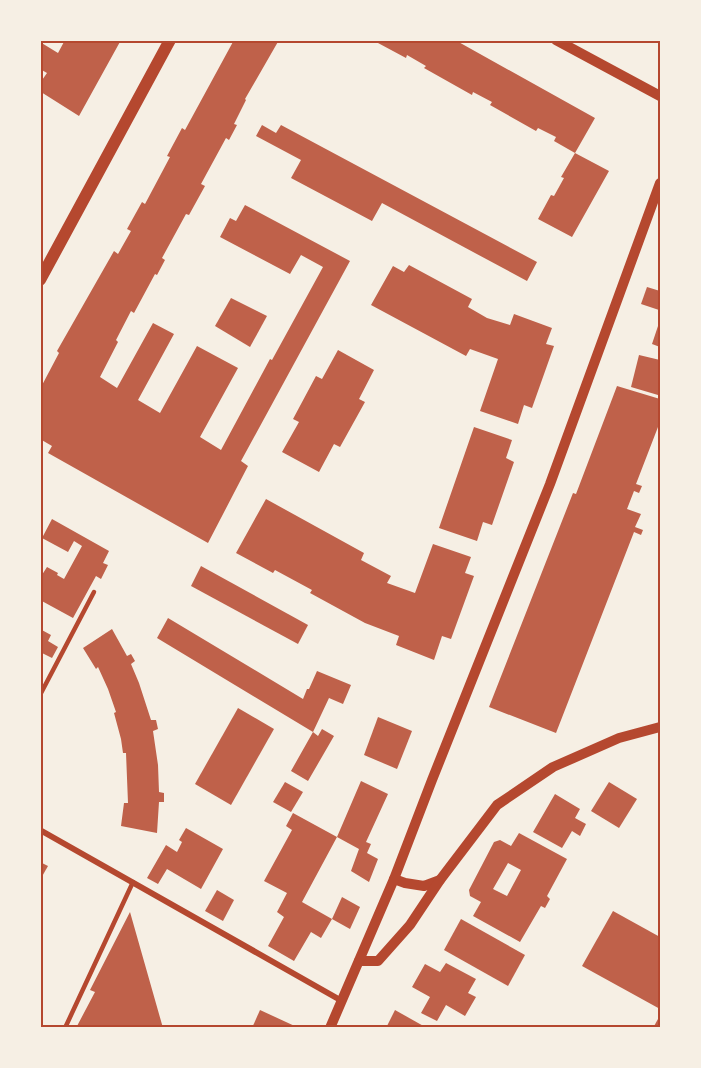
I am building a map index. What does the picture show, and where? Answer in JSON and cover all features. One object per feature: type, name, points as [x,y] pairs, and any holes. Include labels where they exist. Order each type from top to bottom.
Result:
[{"type":"main road","points":[[40,280],[170,40]]},
{"type":"street","points":[[556,40],[660,96]]},
{"type":"street","points":[[330,1028],[394,879],[550,483],[660,183]]},
{"type":"street","points":[[359,961],[378,962],[410,925],[440,880],[496,805],[553,767],[619,738],[660,727]]},
{"type":"street","points":[[40,830],[342,1001]]},
{"type":"street","points":[[394,879],[424,886],[440,880]]},
{"type":"lane","points":[[40,695],[94,592]]},
{"type":"lane","points":[[65,1028],[133,882]]},
{"type":"building","points":[[65,40],[121,40],[79,116],[41,92],[43,90],[40,88],[40,83],[47,73],[40,69],[40,42],[58,53]]},
{"type":"building","points":[[234,40],[279,40],[245,99],[234,124],[237,125],[229,140],[226,138],[201,184],[205,186],[189,215],[186,214],[162,258],[165,260],[157,275],[155,274],[134,313],[131,311],[100,377],[117,388],[153,323],[174,334],[138,400],[160,413],[197,346],[238,368],[200,437],[221,450],[323,267],[301,255],[290,274],[220,237],[230,218],[236,221],[245,205],[350,261],[241,461],[248,466],[208,543],[48,453],[52,446],[40,439],[40,389],[59,353],[57,351],[114,251],[118,254],[131,231],[127,229],[142,202],[145,204],[170,157],[167,156],[182,128],[185,130]]},
{"type":"building","points":[[380,40],[455,40],[595,118],[575,153],[554,141],[556,137],[538,128],[536,131],[490,105],[492,102],[473,92],[472,95],[424,68],[426,66],[407,55],[406,58],[378,43]]},
{"type":"building","points":[[262,125],[276,133],[281,125],[537,262],[527,281],[382,203],[372,221],[291,178],[301,160],[256,136]]},
{"type":"building","points":[[575,153],[609,171],[572,237],[538,219],[551,195],[554,196],[564,178],[561,177]]},
{"type":"building","points":[[409,265],[472,299],[468,307],[487,318],[510,325],[514,314],[552,328],[546,344],[554,346],[532,408],[524,405],[518,424],[480,411],[498,359],[470,349],[466,356],[371,305],[393,266],[404,272]]},
{"type":"building","points":[[647,287],[660,291],[659,310],[641,304]]},
{"type":"building","points":[[231,298],[267,316],[250,347],[215,326]]},
{"type":"building","points":[[660,320],[660,347],[652,344]]},
{"type":"building","points":[[338,350],[374,370],[359,399],[365,402],[340,447],[334,444],[319,472],[282,452],[299,422],[293,419],[316,376],[322,379]]},
{"type":"building","points":[[639,355],[660,360],[658,395],[631,387]]},
{"type":"building","points":[[617,386],[660,399],[660,428],[658,427],[636,484],[642,486],[639,493],[634,491],[627,509],[641,514],[635,527],[643,530],[641,535],[634,532],[556,733],[489,707],[573,493],[576,494]]},
{"type":"building","points":[[474,427],[512,440],[506,458],[514,462],[492,525],[483,522],[477,541],[439,528]]},
{"type":"building","points":[[266,499],[364,553],[361,560],[391,576],[387,583],[415,593],[433,544],[471,557],[465,573],[474,576],[451,639],[442,636],[434,660],[396,645],[399,636],[365,623],[310,593],[312,590],[236,553]]},
{"type":"building","points":[[52,519],[109,551],[103,563],[108,565],[101,579],[96,576],[73,618],[40,600],[40,578],[47,567],[64,579],[82,546],[74,541],[68,552],[42,538]]},
{"type":"building","points":[[201,566],[308,625],[298,644],[191,586]]},
{"type":"building","points":[[168,618],[303,699],[317,671],[351,685],[343,704],[329,698],[313,732],[157,638]]},
{"type":"building","points":[[40,629],[51,635],[48,641],[58,647],[52,658],[40,652]]},
{"type":"building","points":[[112,629],[127,656],[131,654],[135,661],[131,664],[151,720],[156,720],[158,729],[153,731],[159,792],[164,793],[164,802],[159,802],[157,833],[121,826],[124,803],[128,803],[126,753],[123,753],[114,713],[116,712],[108,689],[98,667],[96,669],[83,648]]},
{"type":"building","points":[[238,708],[274,729],[231,805],[195,784]]},
{"type":"building","points":[[378,717],[412,731],[397,769],[364,755]]},
{"type":"building","points":[[322,729],[334,736],[308,781],[291,771],[313,732],[318,736]]},
{"type":"building","points":[[361,781],[388,794],[366,842],[371,844],[367,853],[378,859],[369,882],[351,871],[359,849],[337,837]]},
{"type":"building","points":[[285,782],[303,792],[291,812],[273,802]]},
{"type":"building","points":[[609,782],[637,799],[619,828],[591,811]]},
{"type":"building","points":[[555,794],[580,809],[575,818],[586,824],[580,836],[572,831],[562,848],[533,832]]},
{"type":"building","points":[[293,813],[337,837],[302,902],[332,919],[321,938],[311,932],[294,961],[268,946],[284,917],[277,912],[287,893],[264,881],[292,830],[286,826]]},
{"type":"building","points":[[186,828],[223,849],[201,889],[167,869],[158,884],[147,878],[166,845],[177,852],[182,842],[179,840]]},
{"type":"building","points":[[519,833],[567,859],[547,896],[550,899],[545,908],[541,906],[520,942],[473,916],[481,902],[470,896],[469,890],[494,842],[500,840],[511,846]],"holes":[[[508,863],[521,870],[507,896],[493,889]]]},
{"type":"building","points":[[40,862],[48,866],[40,880]]},
{"type":"building","points":[[217,890],[234,900],[223,921],[205,911]]},
{"type":"building","points":[[342,897],[360,907],[350,929],[332,919]]},
{"type":"building","points":[[613,911],[660,937],[660,1009],[582,966]]},
{"type":"building","points":[[130,912],[163,1028],[76,1028],[95,992],[90,990]]},
{"type":"building","points":[[461,919],[525,955],[508,986],[444,950]]},
{"type":"building","points":[[446,963],[476,979],[468,993],[476,997],[465,1016],[446,1005],[437,1021],[421,1013],[430,997],[412,987],[425,964],[440,972]]},
{"type":"building","points":[[260,1010],[299,1028],[252,1028]]},
{"type":"building","points":[[395,1010],[427,1028],[386,1028]]},
{"type":"building","points":[[658,1019],[660,1028],[653,1028]]}]
